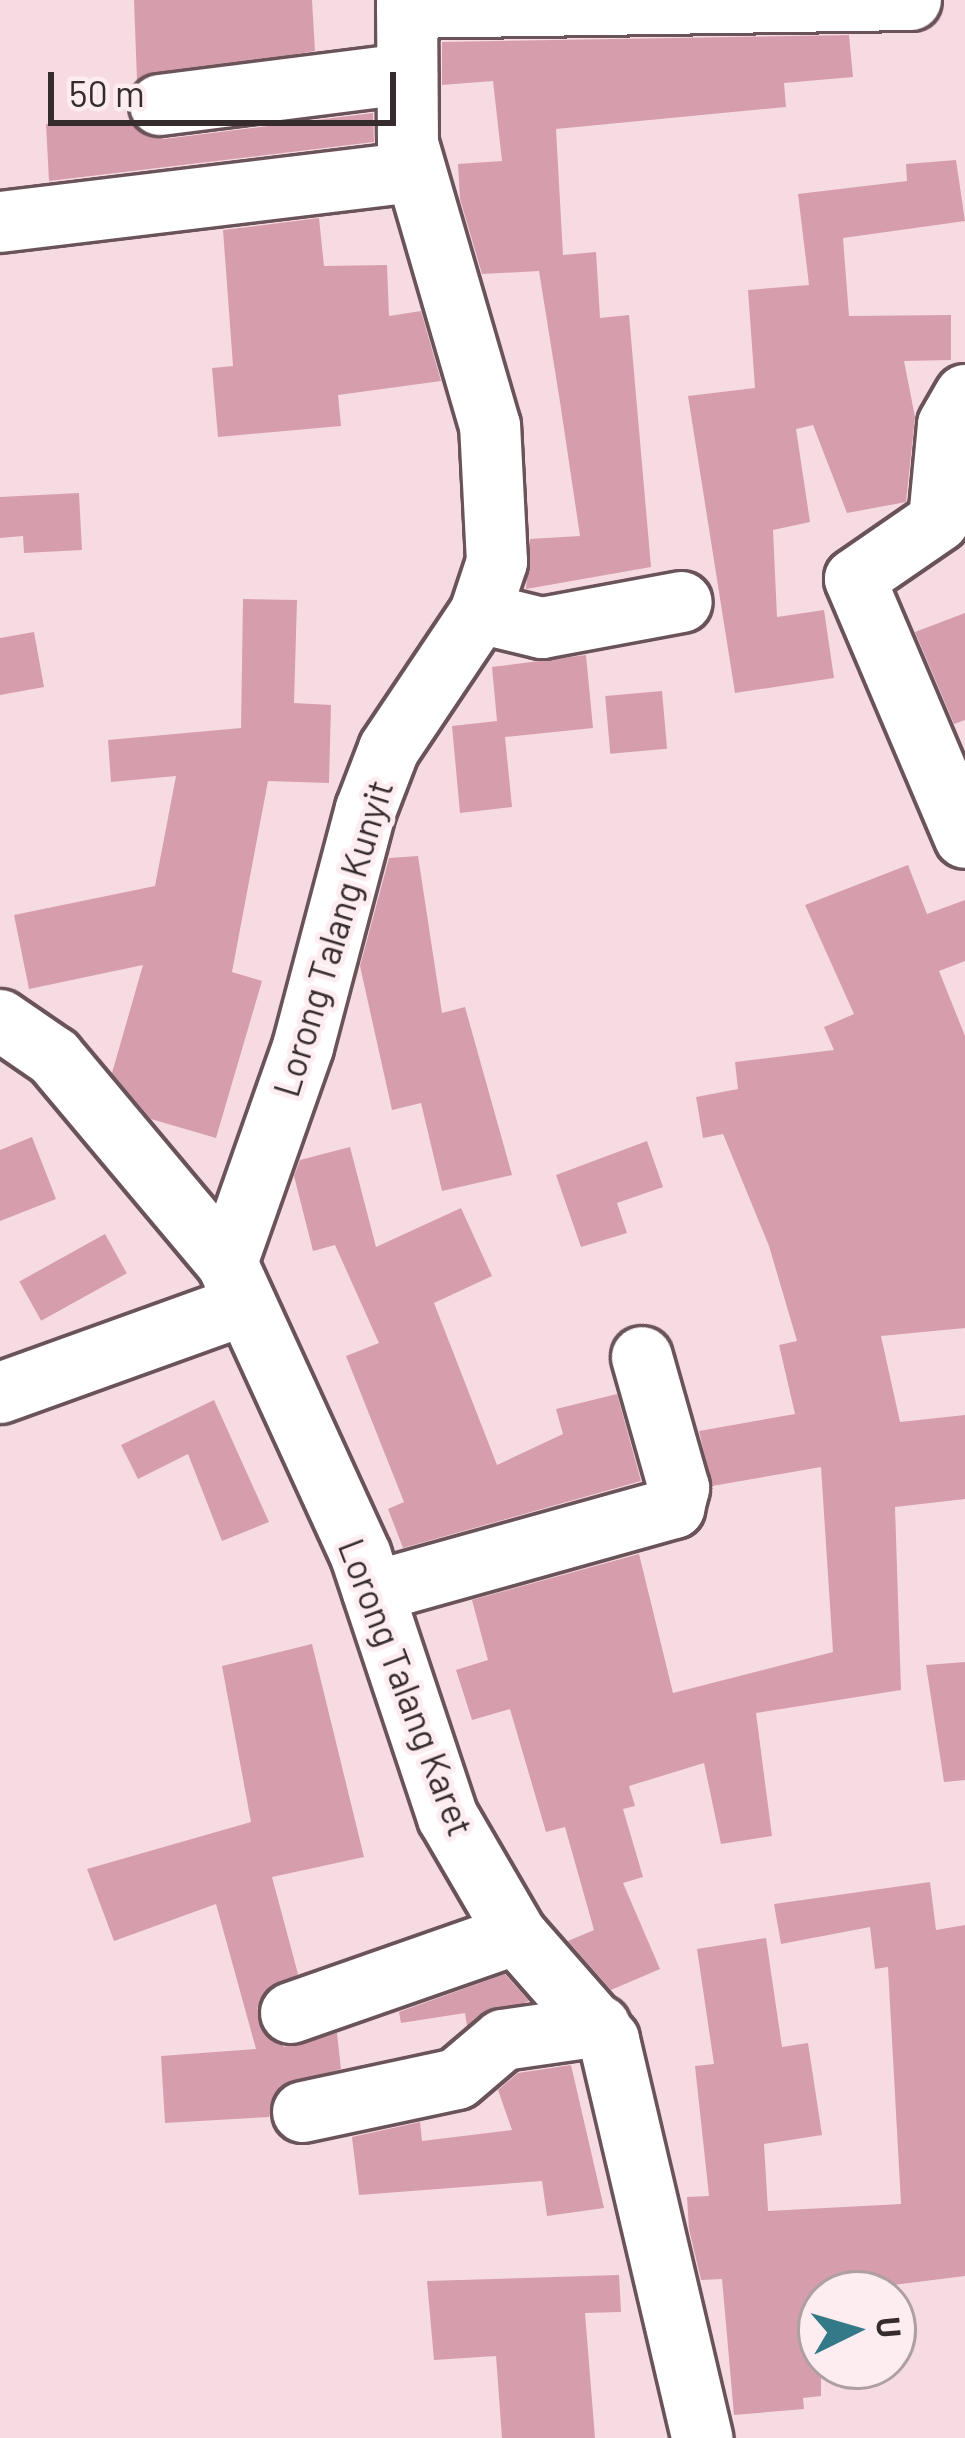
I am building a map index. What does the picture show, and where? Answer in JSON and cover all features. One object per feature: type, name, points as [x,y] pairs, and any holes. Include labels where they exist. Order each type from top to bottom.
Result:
[{"type":"street","points":[[407,4],[911,0]]},
{"type":"street","name":"Lorong Talang Kunyit","points":[[235,1284],[366,808],[389,749],[480,613],[496,562],[500,472],[416,172],[407,74],[407,4]]},
{"type":"street","points":[[160,105],[407,74]]},
{"type":"street","points":[[0,222],[416,172]]},
{"type":"street","points":[[965,395],[948,425],[939,521],[860,568],[859,590],[965,838]]},
{"type":"street","points":[[480,613],[542,628],[682,602]]},
{"type":"street","name":"Lorong Talang Karet","points":[[0,1021],[54,1057],[235,1284],[373,1592],[448,1817],[516,1934],[600,2026],[628,2100],[702,2438]]},
{"type":"street","points":[[0,1393],[235,1284]]},
{"type":"street","points":[[373,1592],[674,1508],[679,1488],[642,1357]]},
{"type":"street","points":[[291,2013],[516,1934]]},
{"type":"street","points":[[303,2112],[457,2079],[503,2040],[600,2026]]},
{"type":"building","points":[[134,0],[312,0],[315,51],[137,80]]},
{"type":"building","points":[[849,35],[853,77],[784,83],[786,107],[556,129],[563,255],[596,252],[600,318],[629,315],[651,567],[526,589],[530,539],[580,536],[560,402],[539,271],[482,274],[460,199],[458,164],[502,161],[493,81],[442,85],[442,42]]},
{"type":"building","points":[[373,113],[374,142],[49,181],[46,124],[130,120],[164,139]]},
{"type":"building","points":[[956,160],[965,221],[843,238],[849,316],[951,315],[951,360],[904,361],[915,417],[906,502],[847,513],[813,425],[796,429],[810,522],[773,530],[777,617],[824,610],[834,678],[735,693],[688,396],[755,388],[748,290],[809,285],[798,194],[907,181],[906,164]]},
{"type":"building","points":[[319,218],[324,266],[387,265],[389,316],[421,311],[441,381],[338,395],[341,426],[218,437],[212,368],[233,366],[223,230]]},
{"type":"building","points":[[79,493],[82,550],[24,553],[23,536],[0,538],[0,497]]},
{"type":"building","points":[[243,599],[297,600],[294,703],[331,705],[329,783],[268,781],[232,972],[262,981],[216,1138],[151,1119],[112,1073],[143,965],[29,989],[14,915],[155,886],[176,776],[111,782],[108,740],[241,728]]},
{"type":"building","points":[[965,613],[965,720],[954,724],[915,632]]},
{"type":"building","points":[[34,632],[44,687],[0,695],[0,638]]},
{"type":"building","points":[[586,655],[593,728],[505,737],[512,807],[460,813],[452,726],[497,721],[492,667]]},
{"type":"building","points":[[662,691],[667,749],[610,754],[605,696]]},
{"type":"building","points":[[418,856],[442,1013],[465,1007],[512,1175],[442,1191],[421,1103],[392,1110],[360,966],[389,858]]},
{"type":"building","points":[[908,865],[927,914],[965,900],[965,961],[939,971],[965,1036],[965,1328],[881,1336],[900,1422],[965,1415],[965,1499],[895,1507],[901,1690],[756,1713],[772,1836],[721,1844],[704,1763],[629,1786],[635,1806],[623,1809],[643,1877],[623,1883],[660,1969],[611,1990],[568,1941],[594,1930],[565,1827],[546,1832],[510,1709],[472,1720],[456,1670],[488,1660],[472,1600],[639,1554],[673,1693],[833,1652],[821,1467],[712,1486],[699,1431],[795,1414],[779,1345],[797,1341],[769,1246],[723,1134],[703,1138],[696,1097],[738,1089],[735,1062],[834,1050],[824,1027],[854,1014],[805,905]]},
{"type":"building","points":[[32,1137],[56,1199],[0,1221],[0,1150]]},
{"type":"building","points":[[647,1141],[663,1187],[617,1203],[627,1233],[581,1247],[556,1175]]},
{"type":"building","points":[[350,1147],[376,1247],[461,1208],[492,1276],[434,1303],[497,1465],[563,1434],[556,1409],[617,1394],[641,1481],[403,1548],[388,1509],[404,1502],[346,1356],[379,1343],[335,1245],[313,1251],[294,1176],[300,1160]]},
{"type":"building","points":[[105,1234],[127,1273],[41,1321],[19,1282]]},
{"type":"building","points":[[214,1400],[269,1522],[222,1541],[188,1454],[138,1479],[121,1445]]},
{"type":"building","points":[[312,1644],[364,1857],[272,1877],[298,1974],[257,2008],[284,2047],[337,2033],[341,2069],[281,2086],[269,2117],[165,2123],[161,2056],[256,2049],[216,1904],[114,1941],[87,1869],[251,1822],[222,1666]]},
{"type":"building","points":[[965,1662],[965,1780],[944,1782],[926,1665]]},
{"type":"building","points":[[930,1882],[936,1930],[965,1925],[965,2276],[917,2282],[917,2270],[797,2270],[797,2390],[821,2390],[821,2396],[803,2398],[804,2409],[734,2415],[722,2279],[701,2280],[689,2229],[687,2197],[709,2196],[695,2066],[714,2064],[697,1949],[766,1938],[782,2047],[808,2043],[822,2135],[764,2144],[768,2211],[901,2204],[888,1967],[875,1969],[870,1927],[781,1944],[774,1904]]},
{"type":"building","points":[[505,1974],[529,2001],[467,2026],[465,2013],[401,2023],[399,2012]]},
{"type":"building","points":[[571,2065],[604,2208],[547,2216],[542,2181],[359,2195],[352,2137],[420,2122],[422,2141],[512,2130],[498,2090],[518,2073]]},
{"type":"building","points":[[619,2275],[621,2312],[585,2313],[595,2438],[502,2438],[496,2356],[434,2360],[427,2281]]}]
